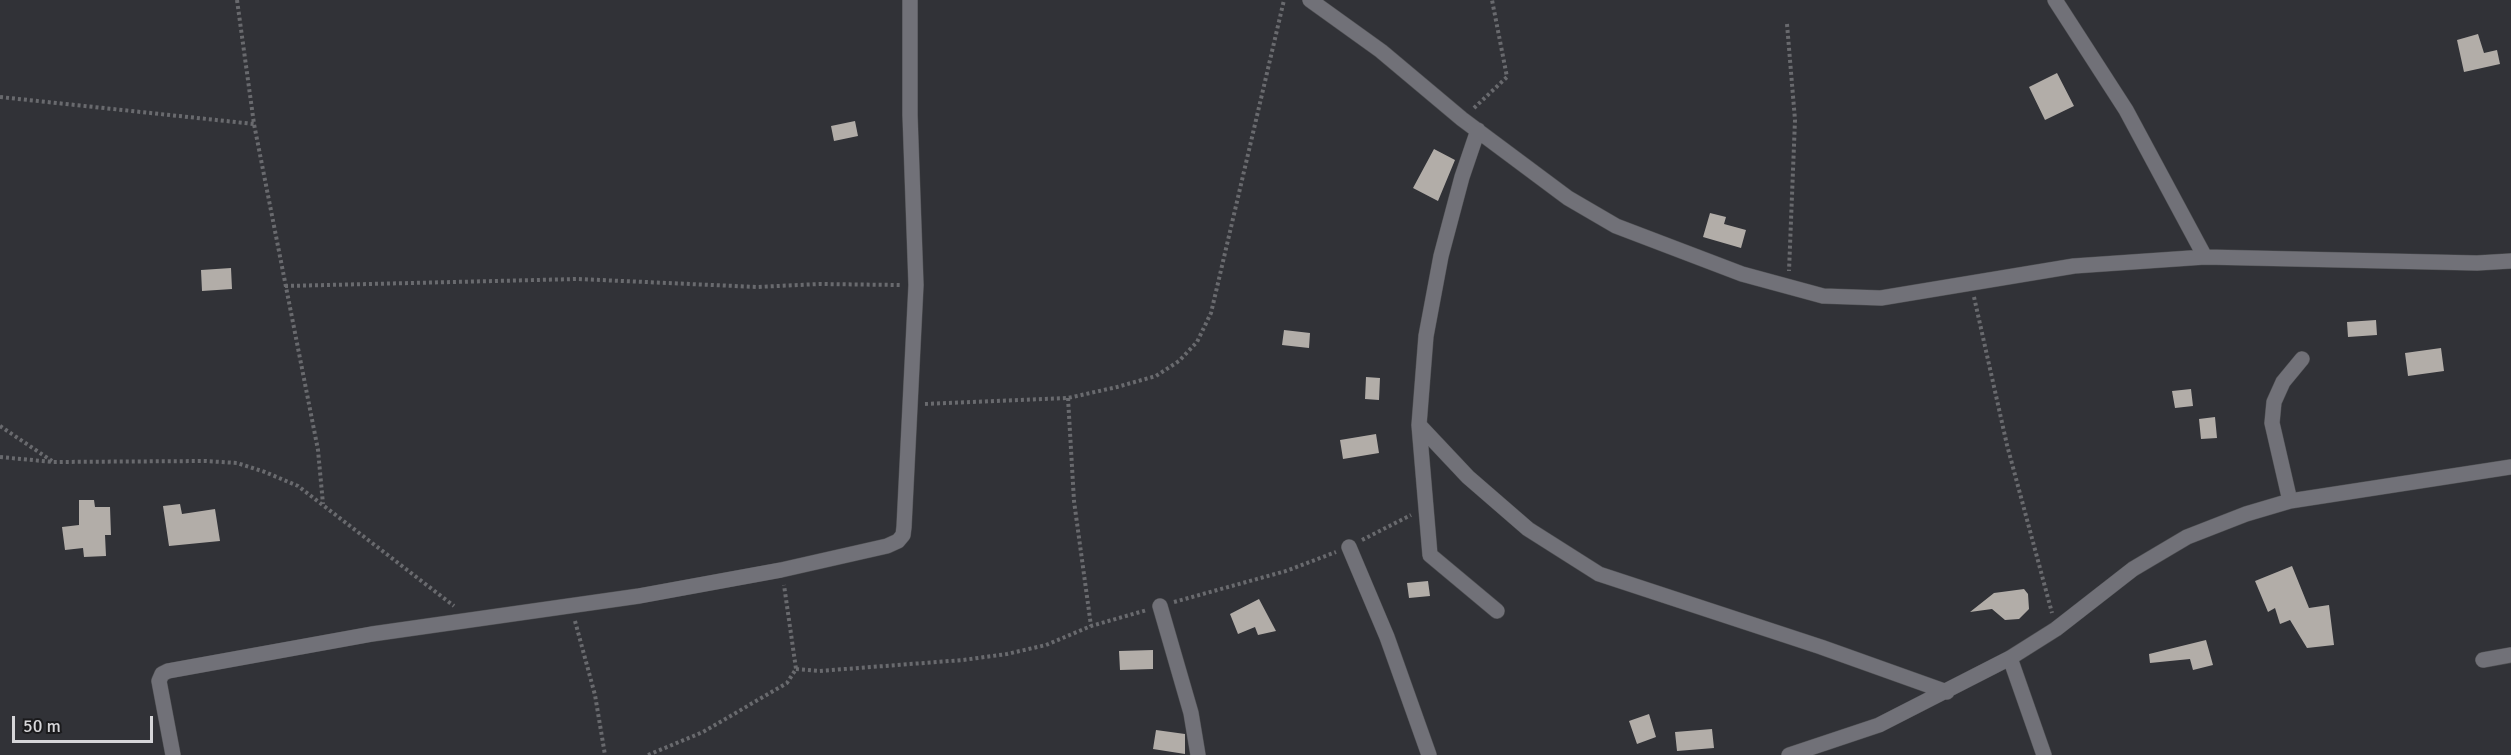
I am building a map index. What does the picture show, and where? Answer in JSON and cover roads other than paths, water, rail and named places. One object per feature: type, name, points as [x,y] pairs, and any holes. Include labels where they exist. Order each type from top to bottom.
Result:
[{"type":"street","points":[[173,755],[159,681],[168,671],[372,634],[571,607],[782,570],[887,546],[903,535],[916,285],[911,138],[910,0]]},
{"type":"street","points":[[1310,0],[1381,51],[1462,119],[1568,198],[1616,226],[1742,274],[1823,296],[1881,298],[1971,285],[2074,266],[2205,257],[2477,263],[2511,261]]},
{"type":"street","points":[[2055,0],[2126,110],[2205,257]]},
{"type":"street","points":[[1478,130],[1462,177],[1441,256],[1426,336],[1419,425],[1430,555],[1497,611]]},
{"type":"street","points":[[2290,501],[2272,423],[2274,402],[2283,381],[2302,359]]},
{"type":"street","points":[[1419,425],[1468,477],[1528,529],[1599,574],[1821,646],[1947,692]]},
{"type":"street","points":[[1789,755],[1879,726],[2010,658],[2056,628],[2133,569],[2187,537],[2246,514],[2290,501],[2511,467]]},
{"type":"street","points":[[1349,547],[1387,637],[1429,755]]},
{"type":"street","points":[[1160,606],[1191,713],[1198,755]]},
{"type":"street","points":[[2483,660],[2511,655]]},
{"type":"street","points":[[2010,658],[2044,755]]}]
